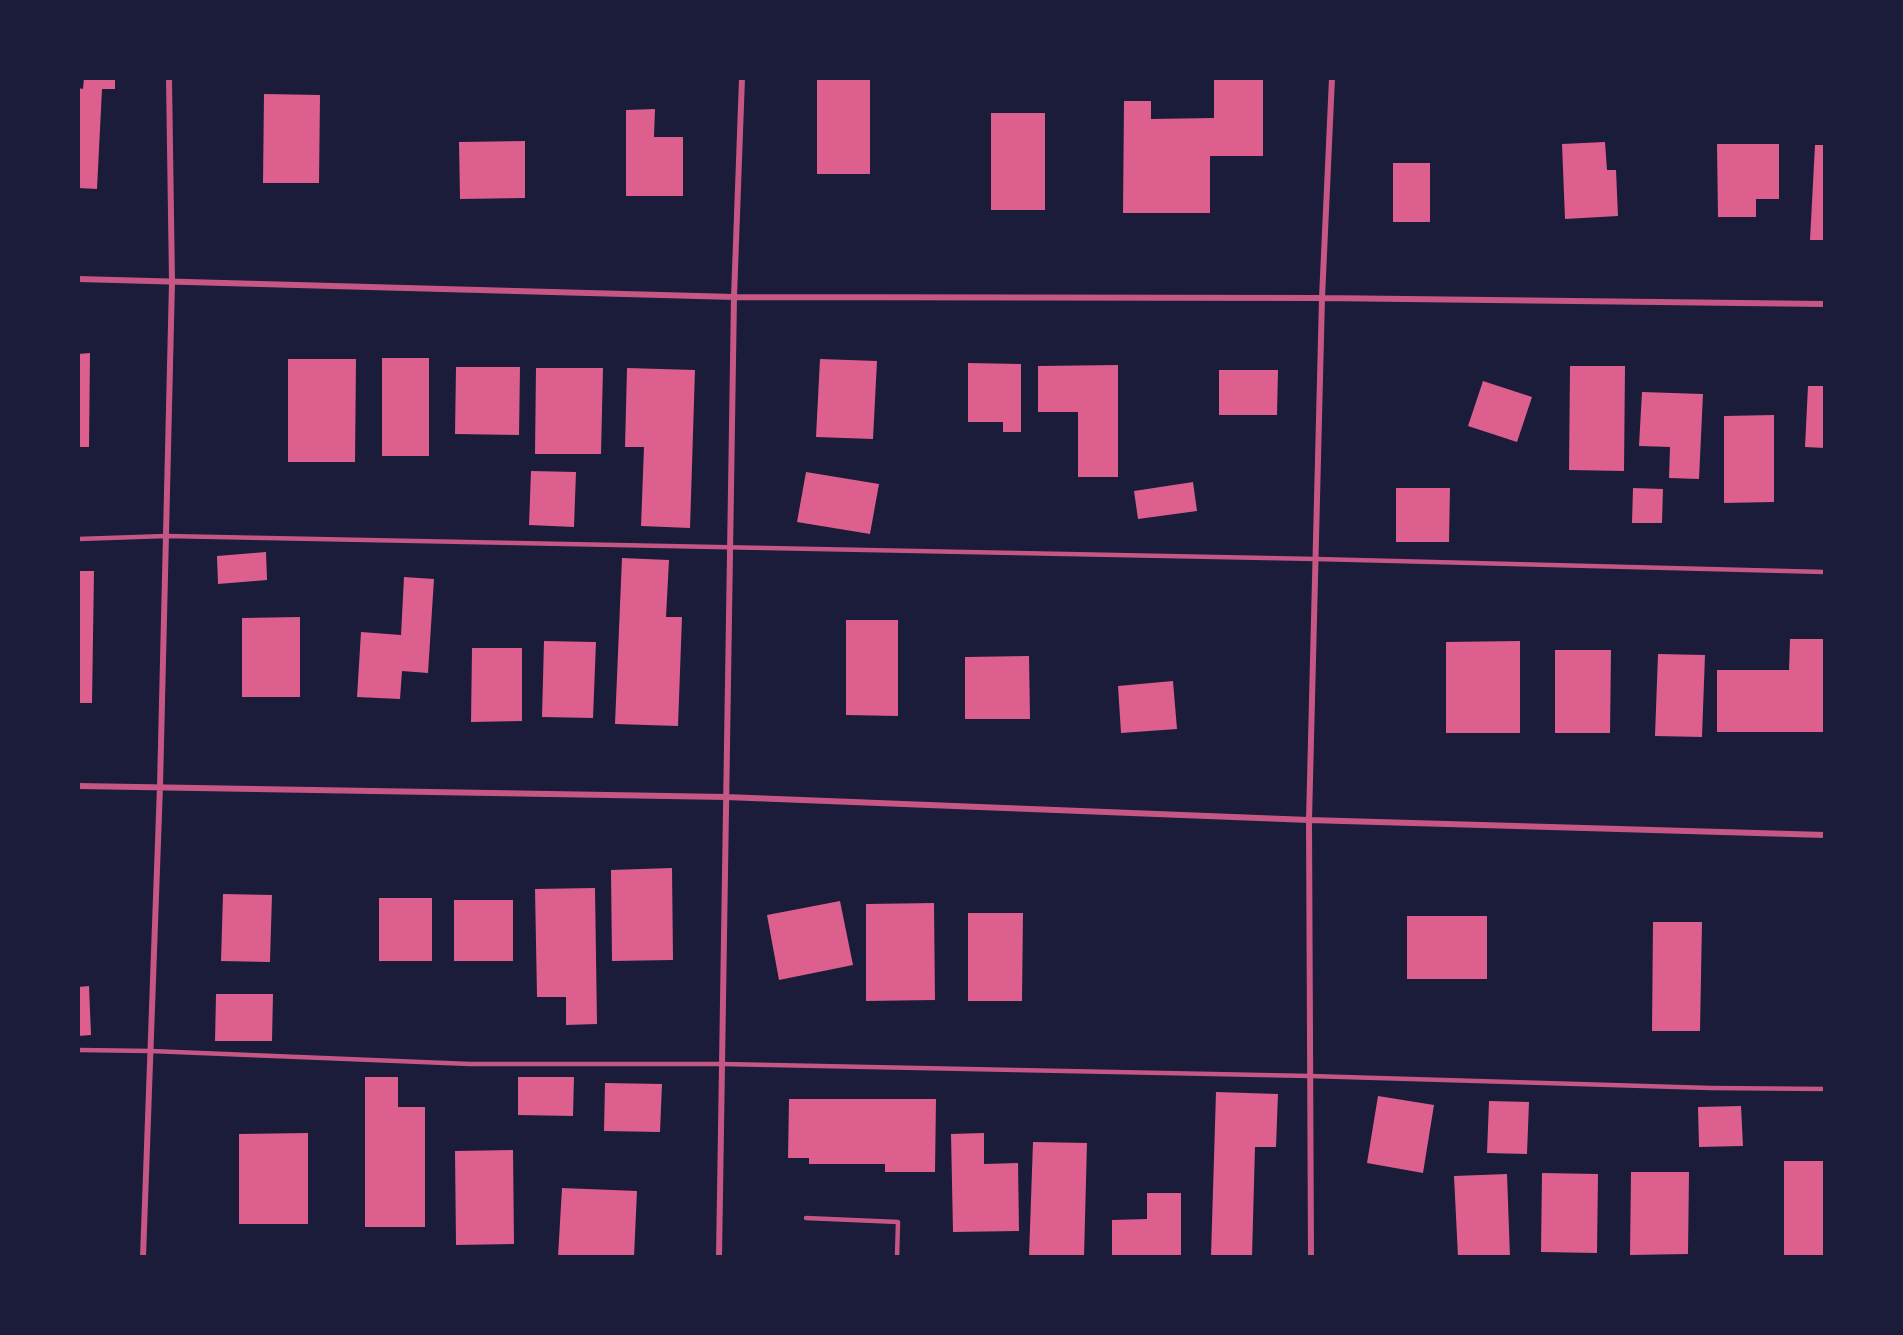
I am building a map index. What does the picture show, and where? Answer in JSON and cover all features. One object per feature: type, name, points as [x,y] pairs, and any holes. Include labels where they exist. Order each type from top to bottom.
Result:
[{"type":"street","points":[[143,1257],[160,786],[172,282],[169,78]]},
{"type":"street","points":[[719,1257],[734,297],[742,78]]},
{"type":"street","points":[[1311,1257],[1309,820],[1322,298],[1332,78]]},
{"type":"street","points":[[78,279],[734,297],[1322,298],[1825,304]]},
{"type":"street","points":[[78,786],[726,797],[1309,820],[1825,836]]},
{"type":"lane","points":[[78,539],[166,536],[1316,559],[1825,572]]},
{"type":"lane","points":[[78,1050],[470,1064],[722,1064],[1825,1089]]},
{"type":"lane","points":[[806,1218],[897,1222],[897,1257]]},
{"type":"building","points":[[84,78],[115,78],[115,89],[102,89],[97,189],[78,188],[78,88],[83,89]]},
{"type":"building","points":[[817,78],[870,78],[870,174],[817,174]]},
{"type":"building","points":[[1214,78],[1263,78],[1263,156],[1210,156],[1210,213],[1123,213],[1124,101],[1151,101],[1151,119],[1214,118]]},
{"type":"building","points":[[264,94],[320,95],[319,183],[263,183]]},
{"type":"building","points":[[655,109],[654,137],[683,137],[683,196],[626,196],[626,110]]},
{"type":"building","points":[[991,113],[1045,113],[1045,210],[991,210]]},
{"type":"building","points":[[525,141],[525,198],[460,199],[459,142]]},
{"type":"building","points":[[1605,142],[1607,170],[1616,170],[1618,216],[1565,219],[1562,144]]},
{"type":"building","points":[[1717,144],[1779,144],[1779,199],[1756,199],[1756,217],[1718,217]]},
{"type":"building","points":[[1815,145],[1825,145],[1825,240],[1810,240]]},
{"type":"building","points":[[1393,163],[1430,163],[1430,222],[1393,222]]},
{"type":"building","points":[[90,353],[89,447],[78,447],[78,354]]},
{"type":"building","points":[[382,358],[429,358],[429,456],[382,456]]},
{"type":"building","points":[[288,359],[356,359],[355,462],[288,462]]},
{"type":"building","points":[[820,359],[877,361],[873,439],[816,437]]},
{"type":"building","points":[[968,363],[1021,364],[1021,432],[1003,432],[1003,422],[968,422]]},
{"type":"building","points":[[1118,365],[1118,477],[1078,477],[1078,412],[1038,412],[1038,366]]},
{"type":"building","points":[[1570,366],[1625,366],[1624,471],[1569,470]]},
{"type":"building","points":[[456,367],[520,367],[519,435],[455,434]]},
{"type":"building","points":[[536,368],[603,368],[601,454],[535,454]]},
{"type":"building","points":[[627,368],[695,370],[690,528],[641,526],[644,447],[625,447]]},
{"type":"building","points":[[1219,370],[1278,370],[1277,415],[1219,415]]},
{"type":"building","points":[[1483,381],[1532,397],[1517,442],[1468,426]]},
{"type":"building","points":[[1808,386],[1825,386],[1825,448],[1805,447]]},
{"type":"building","points":[[1642,392],[1703,394],[1699,479],[1669,478],[1670,447],[1639,446]]},
{"type":"building","points":[[1774,415],[1774,502],[1724,503],[1724,416]]},
{"type":"building","points":[[531,471],[576,472],[574,527],[529,525]]},
{"type":"building","points":[[806,472],[879,484],[870,534],[797,522]]},
{"type":"building","points":[[1193,482],[1197,511],[1138,519],[1134,491]]},
{"type":"building","points":[[1396,488],[1450,488],[1449,542],[1396,542]]},
{"type":"building","points":[[1633,488],[1663,489],[1662,523],[1632,523]]},
{"type":"building","points":[[266,552],[267,580],[218,584],[217,556]]},
{"type":"building","points":[[622,558],[669,560],[666,617],[682,617],[678,726],[615,724]]},
{"type":"building","points":[[78,571],[94,571],[92,703],[78,703]]},
{"type":"building","points":[[404,577],[434,579],[428,673],[402,671],[400,699],[357,697],[361,632],[401,635]]},
{"type":"building","points":[[300,617],[300,697],[242,697],[242,618]]},
{"type":"building","points":[[846,620],[898,620],[898,716],[846,715]]},
{"type":"building","points":[[1790,639],[1825,639],[1825,732],[1717,732],[1717,670],[1789,670]]},
{"type":"building","points":[[544,641],[596,642],[593,718],[542,717]]},
{"type":"building","points":[[1520,641],[1520,733],[1446,733],[1446,642]]},
{"type":"building","points":[[472,648],[522,648],[522,721],[471,722]]},
{"type":"building","points":[[1555,650],[1611,650],[1610,733],[1555,733]]},
{"type":"building","points":[[1658,654],[1705,655],[1702,737],[1655,736]]},
{"type":"building","points":[[1029,656],[1030,719],[965,719],[965,657]]},
{"type":"building","points":[[1173,681],[1177,729],[1121,733],[1118,686]]},
{"type":"building","points":[[672,868],[673,960],[612,961],[611,870]]},
{"type":"building","points":[[595,888],[597,1024],[566,1025],[566,997],[537,997],[535,889]]},
{"type":"building","points":[[223,894],[272,895],[270,962],[221,961]]},
{"type":"building","points":[[379,898],[432,898],[432,961],[379,961]]},
{"type":"building","points":[[454,900],[513,900],[513,961],[454,961]]},
{"type":"building","points":[[840,901],[853,965],[779,980],[767,915]]},
{"type":"building","points":[[934,903],[935,1000],[866,1001],[866,904]]},
{"type":"building","points":[[968,913],[1023,913],[1022,1001],[968,1001]]},
{"type":"building","points":[[1407,916],[1487,916],[1487,979],[1407,979]]},
{"type":"building","points":[[1653,922],[1702,922],[1700,1031],[1652,1031]]},
{"type":"building","points":[[89,986],[91,1035],[78,1036],[78,987]]},
{"type":"building","points":[[216,994],[273,994],[272,1041],[215,1041]]},
{"type":"building","points":[[365,1077],[398,1077],[398,1107],[425,1107],[425,1227],[365,1227]]},
{"type":"building","points":[[518,1077],[574,1077],[573,1116],[518,1115]]},
{"type":"building","points":[[605,1083],[662,1084],[660,1132],[604,1131]]},
{"type":"building","points":[[1216,1092],[1278,1094],[1276,1147],[1255,1147],[1252,1257],[1211,1256]]},
{"type":"building","points":[[1378,1096],[1434,1105],[1423,1173],[1367,1163]]},
{"type":"building","points":[[789,1099],[936,1099],[935,1172],[885,1172],[885,1164],[809,1164],[809,1158],[788,1158]]},
{"type":"building","points":[[1489,1101],[1529,1102],[1527,1154],[1487,1153]]},
{"type":"building","points":[[1741,1106],[1743,1146],[1699,1147],[1698,1107]]},
{"type":"building","points":[[308,1133],[308,1224],[239,1224],[239,1134]]},
{"type":"building","points":[[984,1133],[984,1164],[1018,1163],[1019,1231],[953,1232],[951,1134]]},
{"type":"building","points":[[1033,1142],[1087,1143],[1084,1257],[1029,1257]]},
{"type":"building","points":[[513,1150],[514,1244],[456,1245],[455,1151]]},
{"type":"building","points":[[1784,1161],[1825,1161],[1825,1257],[1784,1257]]},
{"type":"building","points":[[1631,1172],[1689,1172],[1688,1254],[1630,1255]]},
{"type":"building","points":[[1542,1173],[1598,1174],[1597,1253],[1541,1252]]},
{"type":"building","points":[[1507,1174],[1510,1257],[1458,1257],[1454,1176]]},
{"type":"building","points":[[562,1188],[637,1191],[634,1257],[558,1257]]},
{"type":"building","points":[[1147,1193],[1181,1193],[1181,1257],[1112,1257],[1112,1220],[1147,1219]]}]
